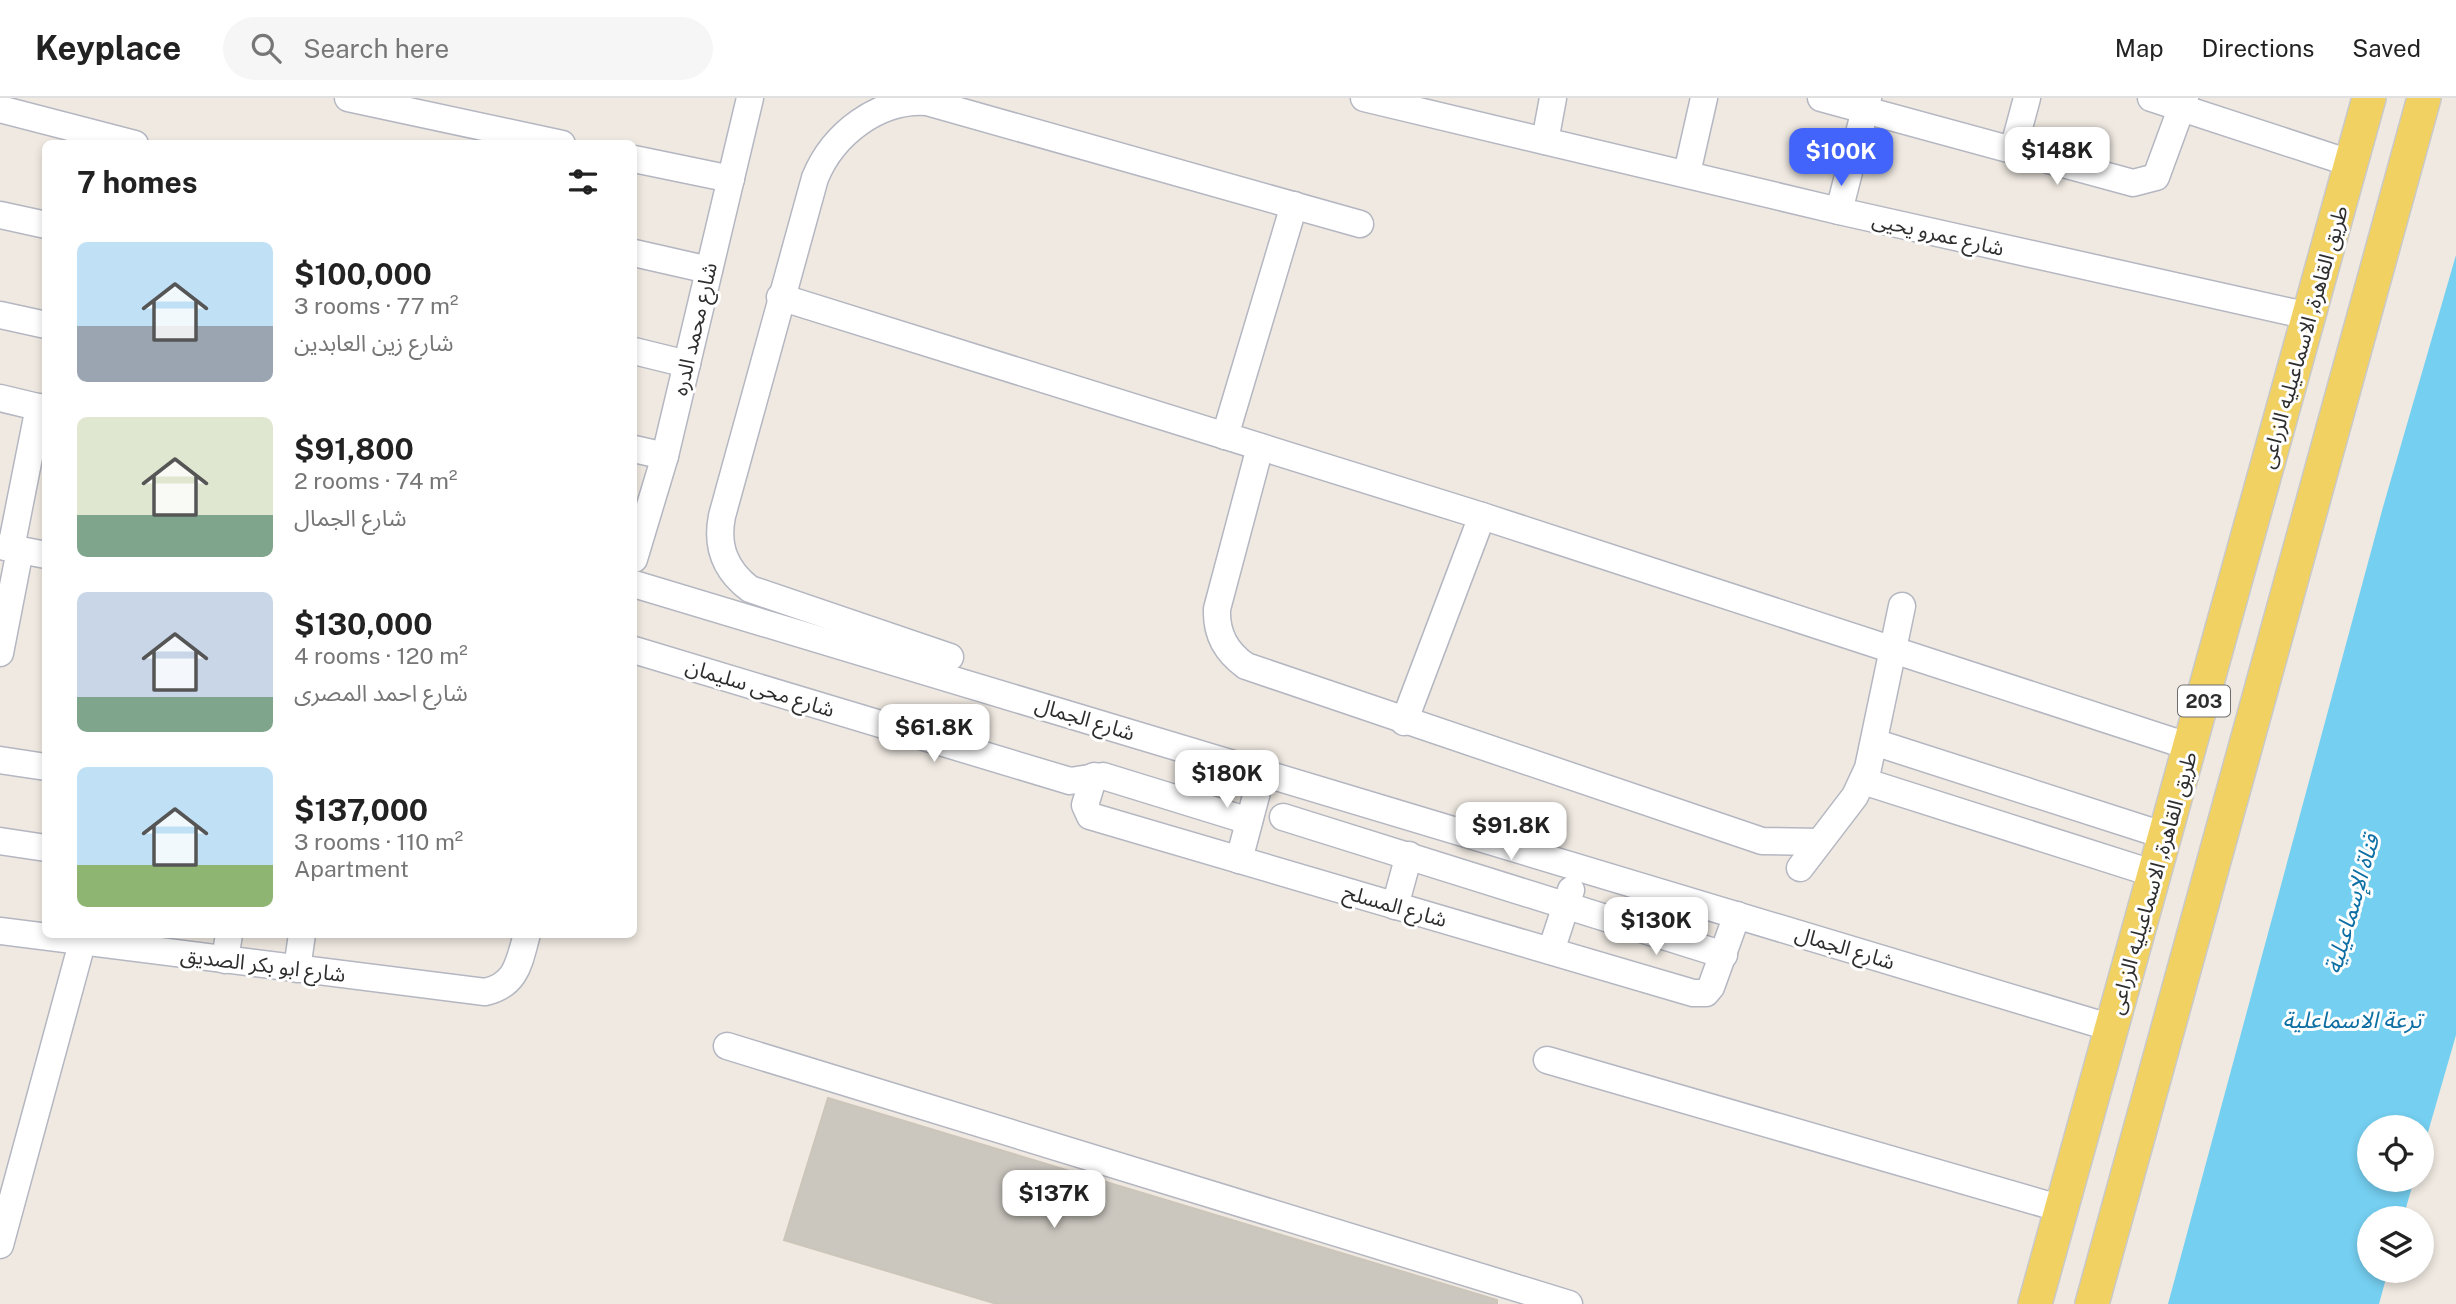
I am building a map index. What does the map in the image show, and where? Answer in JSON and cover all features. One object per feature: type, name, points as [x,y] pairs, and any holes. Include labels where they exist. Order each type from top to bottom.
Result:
[{"type":"main road","name":"طريق القاهرة, الاسماعيليه الزراعى","points":[[2035,1304],[2192,747],[2370,98]]},
{"type":"main road","name":"203","points":[[2092,1304],[2424,98]]},
{"type":"street","points":[[348,98],[391,103],[545,140]]},
{"type":"street","name":"شارع محمد الدره","points":[[637,540],[665,456],[750,98]]},
{"type":"street","points":[[1545,141],[1553,98]]},
{"type":"street","points":[[1687,173],[1704,98]]},
{"type":"street","points":[[1821,98],[1867,104],[2013,150],[2133,183],[2150,181],[2159,172],[2184,103]]},
{"type":"street","points":[[2013,150],[2027,98]]},
{"type":"street","points":[[2151,98],[2184,103],[2353,164]]},
{"type":"street","name":"شارع عمرو يحيى","points":[[1371,99],[1457,108],[1545,141],[1839,211],[2309,316]]},
{"type":"street","points":[[950,657],[750,589],[726,562],[720,527],[780,297],[821,163],[851,128],[885,108],[906,102],[928,102],[1360,223]]},
{"type":"street","points":[[1839,211],[1867,104]]},
{"type":"street","points":[[0,109],[120,140]]},
{"type":"street","points":[[637,160],[731,179]]},
{"type":"street","points":[[1224,436],[1294,205]]},
{"type":"street","points":[[0,215],[42,224]]},
{"type":"street","points":[[637,254],[709,270]]},
{"type":"street","points":[[780,297],[1482,516],[2192,747]]},
{"type":"street","points":[[0,315],[42,324]]},
{"type":"street","points":[[637,352],[687,364]]},
{"type":"street","points":[[0,398],[42,408],[0,653]]},
{"type":"street","points":[[1260,447],[1217,609],[1223,642],[1246,666],[1404,722],[1762,841],[1819,842]]},
{"type":"street","points":[[637,450],[665,456]]},
{"type":"street","points":[[1404,722],[1482,516]]},
{"type":"street","name":"شارع الجمال","points":[[637,585],[2112,1028]]},
{"type":"street","points":[[1800,868],[1863,781],[1874,742],[1902,606]]},
{"type":"street","name":"شارع محى سليمان","points":[[637,651],[1070,780],[1094,776],[1112,779],[1249,821]]},
{"type":"street","points":[[1874,742],[2166,836]]},
{"type":"street","points":[[0,760],[42,766]]},
{"type":"street","points":[[1239,860],[1262,773]]},
{"type":"street","name":"شارع المسلح","points":[[1094,776],[1085,805],[1090,816],[1700,994],[1711,988],[1737,915]]},
{"type":"street","points":[[1863,781],[2155,874]]},
{"type":"street","points":[[1283,817],[1724,955]]},
{"type":"street","points":[[0,841],[42,847]]},
{"type":"street","points":[[1488,880],[1500,844]]},
{"type":"street","points":[[1395,906],[1409,855]]},
{"type":"street","points":[[1551,951],[1577,867]]},
{"type":"street","name":"شارع ابو بكر الصديق","points":[[0,931],[42,937]]},
{"type":"street","name":"شارع ابو بكر الصديق","points":[[48,938],[82,943],[227,947],[297,969],[485,992],[503,985],[516,973],[526,938]]},
{"type":"street","points":[[297,969],[301,938]]},
{"type":"street","points":[[0,1245],[82,943]]},
{"type":"street","points":[[727,1046],[1569,1304]]},
{"type":"street","points":[[1547,1060],[2062,1209]]},
{"type":"water","name":"ترعة الاسماعلية","points":[[2456,255],[2456,1035],[2433,1115],[2357,1115],[2357,1192],[2411,1192],[2406,1206],[2357,1206],[2357,1283],[2385,1283],[2379,1304],[2168,1304],[2383,507]]},
{"type":"building","points":[[828,1098],[1497,1300],[1497,1304],[997,1304],[784,1240]]},
{"type":"water label","name":"قناة الإسماعيلية","points":[[2352,904]]}]
